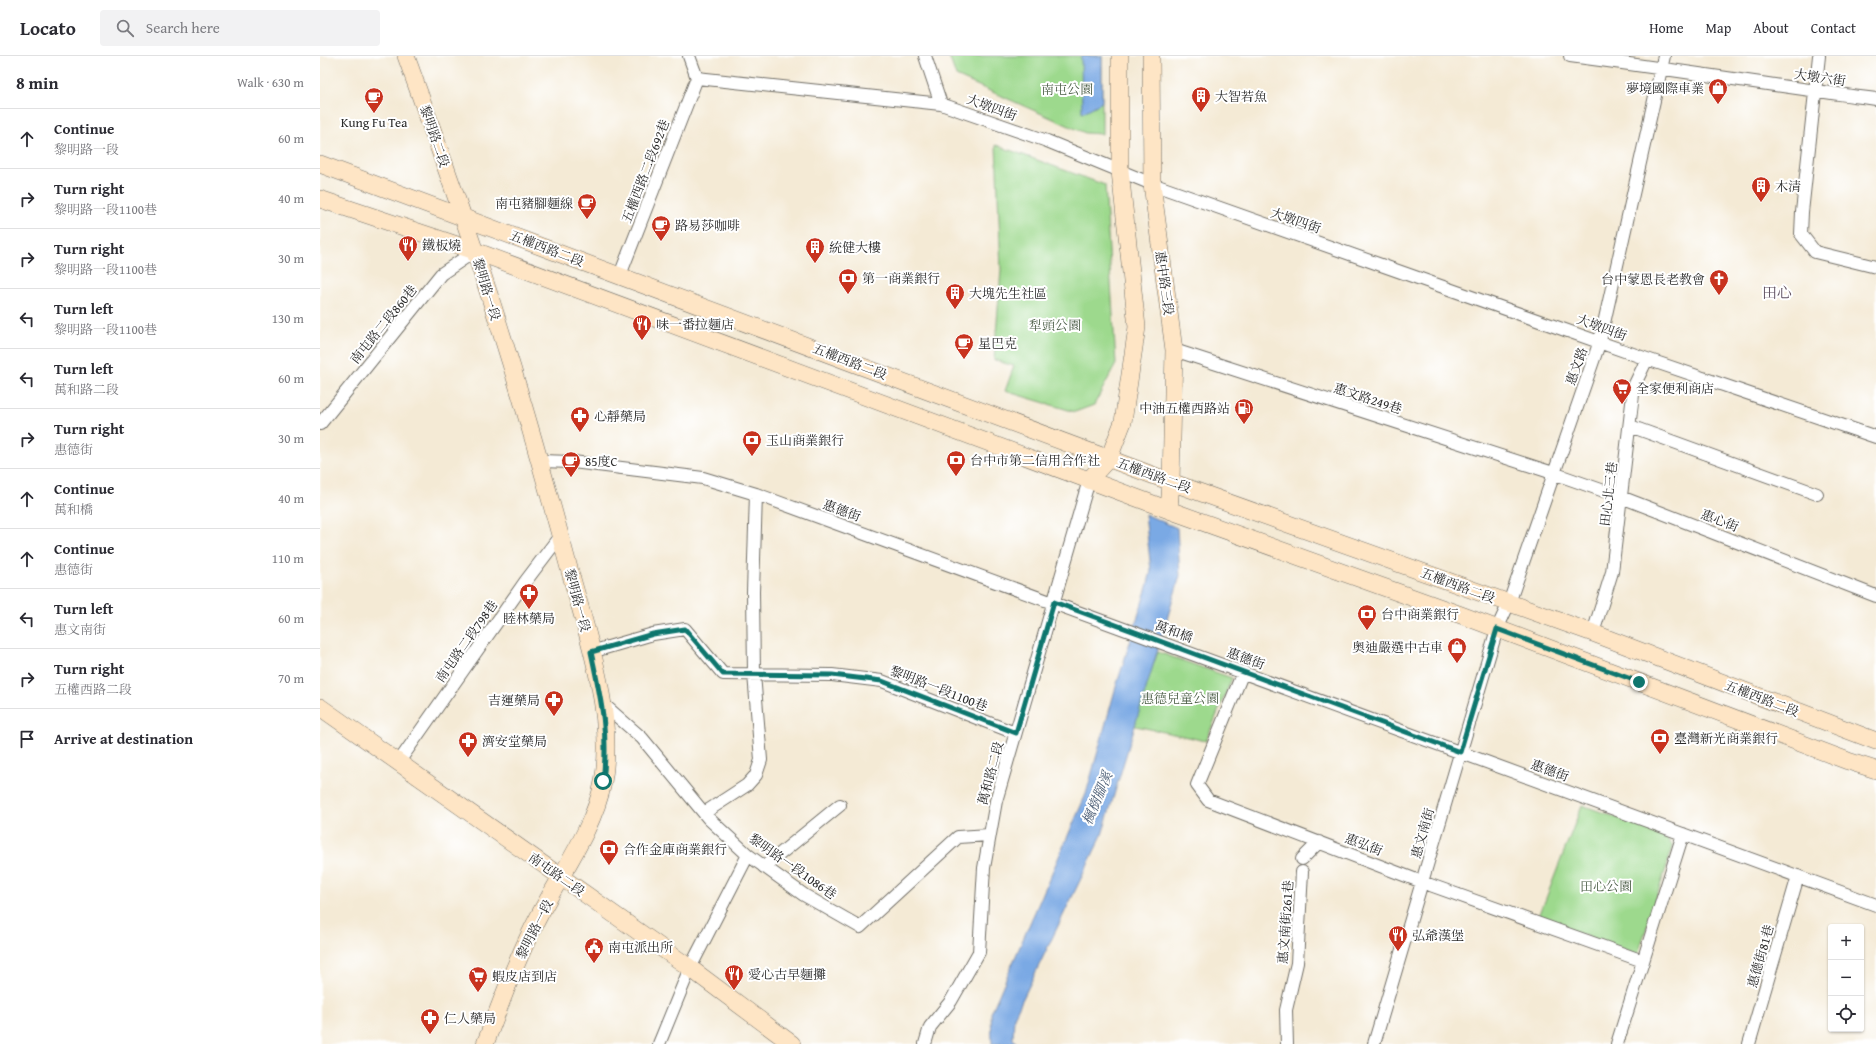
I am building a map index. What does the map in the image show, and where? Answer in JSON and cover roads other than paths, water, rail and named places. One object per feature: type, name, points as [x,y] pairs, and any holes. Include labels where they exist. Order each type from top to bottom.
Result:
[{"type":"main road","name":"黎明路二段","points":[[406,56],[463,216]]},
{"type":"main road","points":[[1089,480],[1109,458],[1123,422],[1137,327],[1120,171],[1120,56]]},
{"type":"main road","name":"惠中路三段","points":[[1151,56],[1152,184],[1174,350],[1171,482],[1168,510]]},
{"type":"main road","name":"五權西路二段","points":[[320,164],[463,216],[1171,482],[1593,633],[1876,741]]},
{"type":"main road","name":"五權西路二段","points":[[320,199],[475,251],[1168,510],[1497,629],[1848,761],[1876,770]]},
{"type":"main road","name":"黎明路一段","points":[[463,216],[540,461],[591,652],[602,703],[606,732],[603,781],[598,802],[561,877],[540,913],[517,961],[485,1044]]},
{"type":"main road","name":"南屯路二段","points":[[320,707],[690,968],[792,1044]]},
{"type":"street","points":[[689,56],[697,78]]},
{"type":"street","points":[[925,56],[941,104]]},
{"type":"street","name":"大墩六街","points":[[1570,56],[1663,62],[1816,91],[1876,99]]},
{"type":"street","points":[[1819,56],[1802,212],[1801,234],[1815,252],[1876,267]]},
{"type":"street","name":"惠文路","points":[[1497,629],[1509,603],[1600,341],[1663,62]]},
{"type":"street","name":"大墩四街","points":[[697,78],[941,104],[1047,142],[1152,184],[1600,341],[1647,359],[1876,437]]},
{"type":"street","name":"五權西路二段692巷","points":[[620,275],[697,78]]},
{"type":"street","name":"南屯路二段860巷","points":[[320,424],[441,274],[475,251]]},
{"type":"street","name":"惠文路249巷","points":[[1174,350],[1553,473]]},
{"type":"street","name":"田心北三巷","points":[[1593,633],[1612,572],[1634,386],[1647,359]]},
{"type":"street","points":[[1630,426],[1817,494]]},
{"type":"street","name":"惠德街","points":[[540,461],[573,462],[703,478],[756,494],[1124,628]]},
{"type":"street","name":"惠心街","points":[[1553,473],[1621,497],[1876,596]]},
{"type":"street","name":"萬和路二段","points":[[925,1044],[930,1027],[952,1000],[979,952],[984,868],[996,801],[1089,480]]},
{"type":"street","points":[[704,813],[747,785],[756,775],[761,760],[754,674],[753,592],[756,494]]},
{"type":"street","name":"南屯路二段798巷","points":[[398,763],[498,620],[560,536]]},
{"type":"street","name":"萬和橋","points":[[1124,628],[1214,661]]},
{"type":"street","name":"黎明路一段1100巷","points":[[591,652],[653,634],[685,629],[723,674],[832,675],[882,681],[1016,733]]},
{"type":"street","name":"惠文南街","points":[[1374,1044],[1497,629]]},
{"type":"street","name":"惠德街","points":[[1214,661],[1876,905]]},
{"type":"street","name":"惠弘街","points":[[1243,672],[1197,785],[1208,800],[1422,882],[1643,961]]},
{"type":"street","name":"黎明路一段1086巷","points":[[602,703],[642,738],[704,813],[748,855],[804,894],[860,927],[958,837],[989,836]]},
{"type":"street","points":[[764,867],[840,805]]},
{"type":"street","points":[[1617,1044],[1683,834]]},
{"type":"street","points":[[1302,859],[1318,842]]},
{"type":"street","points":[[659,1044],[690,968],[748,855]]},
{"type":"street","name":"惠文南街261巷","points":[[1287,1044],[1286,1010],[1297,964],[1302,872]]},
{"type":"street","name":"惠德街81巷","points":[[1749,1044],[1798,876]]},
{"type":"water","points":[[1081,56],[1102,56],[1102,102],[1082,113]]},
{"type":"water","name":"楓樹腳溪","points":[[1145,514],[1177,528],[1180,576],[1102,835],[1014,1017],[1013,1039],[1017,1044],[992,1044],[991,1013],[1086,794],[1115,690],[1147,587],[1151,571]]},
{"type":"place","name":"夢境國際車業","points":[[1718,105]]},
{"type":"place","name":"大智若魚","points":[[1201,113]]},
{"type":"place","name":"Kung Fu Tea","points":[[374,114]]},
{"type":"place","name":"木清","points":[[1761,203]]},
{"type":"place","name":"南屯豬腳麵線","points":[[587,220]]},
{"type":"place","name":"路易莎咖啡","points":[[661,242]]},
{"type":"place","name":"鐵板燒","points":[[408,262]]},
{"type":"place","name":"統健大樓","points":[[815,264]]},
{"type":"place","name":"第一商業銀行","points":[[848,295]]},
{"type":"place","name":"台中蒙恩長老教會","points":[[1719,296]]},
{"type":"place","name":"大塊先生社區","points":[[955,310]]},
{"type":"place","name":"味一番拉麵店","points":[[642,341]]},
{"type":"place","name":"星巴克","points":[[964,360]]},
{"type":"place","name":"全家便利商店","points":[[1622,405]]},
{"type":"place","name":"中油五權西路站","points":[[1244,425]]},
{"type":"place","name":"心靜藥局","points":[[580,433]]},
{"type":"place","name":"玉山商業銀行","points":[[752,457]]},
{"type":"place","name":"台中市第二信用合作社","points":[[956,477]]},
{"type":"place","name":"85度C","points":[[571,478]]},
{"type":"place","name":"睦林藥局","points":[[529,610]]},
{"type":"place","name":"台中商業銀行","points":[[1367,631]]},
{"type":"place","name":"奧迪嚴選中古車","points":[[1457,664]]},
{"type":"place","name":"吉運藥局","points":[[554,717]]},
{"type":"place","name":"臺灣新光商業銀行","points":[[1660,755]]},
{"type":"place","name":"濟安堂藥局","points":[[468,758]]},
{"type":"place","name":"合作金庫商業銀行","points":[[609,866]]},
{"type":"place","name":"弘爺漢堡","points":[[1398,952]]},
{"type":"place","name":"南屯派出所","points":[[594,964]]},
{"type":"place","name":"愛心古早麵攤","points":[[734,991]]},
{"type":"place","name":"蝦皮店到店","points":[[478,993]]},
{"type":"place","name":"仁人藥局","points":[[430,1035]]},
{"type":"district","name":"田心","points":[[1777,293]]},
{"type":"park label","name":"南屯公園","points":[[1067,89]]},
{"type":"park label","name":"犁頭公園","points":[[1055,325]]},
{"type":"park label","name":"惠德兒童公園","points":[[1180,698]]},
{"type":"park label","name":"田心公園","points":[[1606,886]]}]
